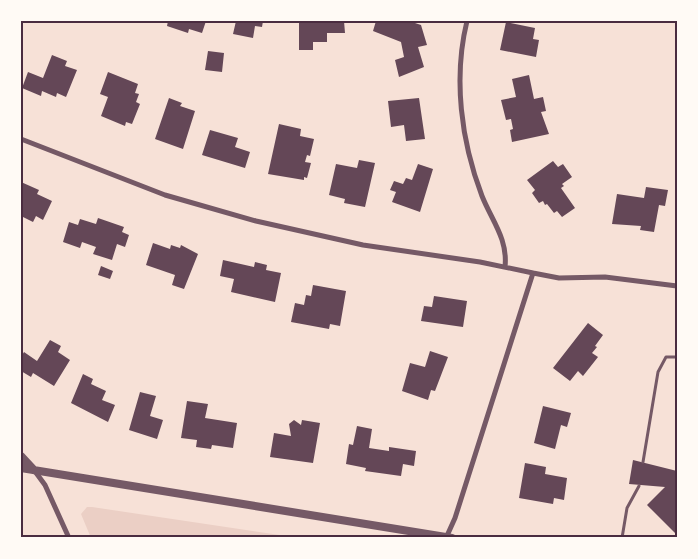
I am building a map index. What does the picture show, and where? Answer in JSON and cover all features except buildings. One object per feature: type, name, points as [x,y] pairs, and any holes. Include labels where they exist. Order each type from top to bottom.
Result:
[{"type":"street","points":[[467,21],[460,64],[465,136],[482,196],[502,236],[507,253],[505,267]]},
{"type":"street","points":[[21,139],[165,195],[256,221],[363,245],[505,267],[559,278],[605,277],[677,286]]},
{"type":"street","points":[[21,468],[78,479],[448,537],[533,273]]},
{"type":"street","points":[[21,456],[45,485],[69,538]]},
{"type":"lane","points":[[643,462],[658,372],[666,357],[676,356]]},
{"type":"lane","points":[[622,538],[627,508],[639,486]]},
{"type":"shaded area","points":[[87,507],[300,538],[91,538],[81,514]]}]
